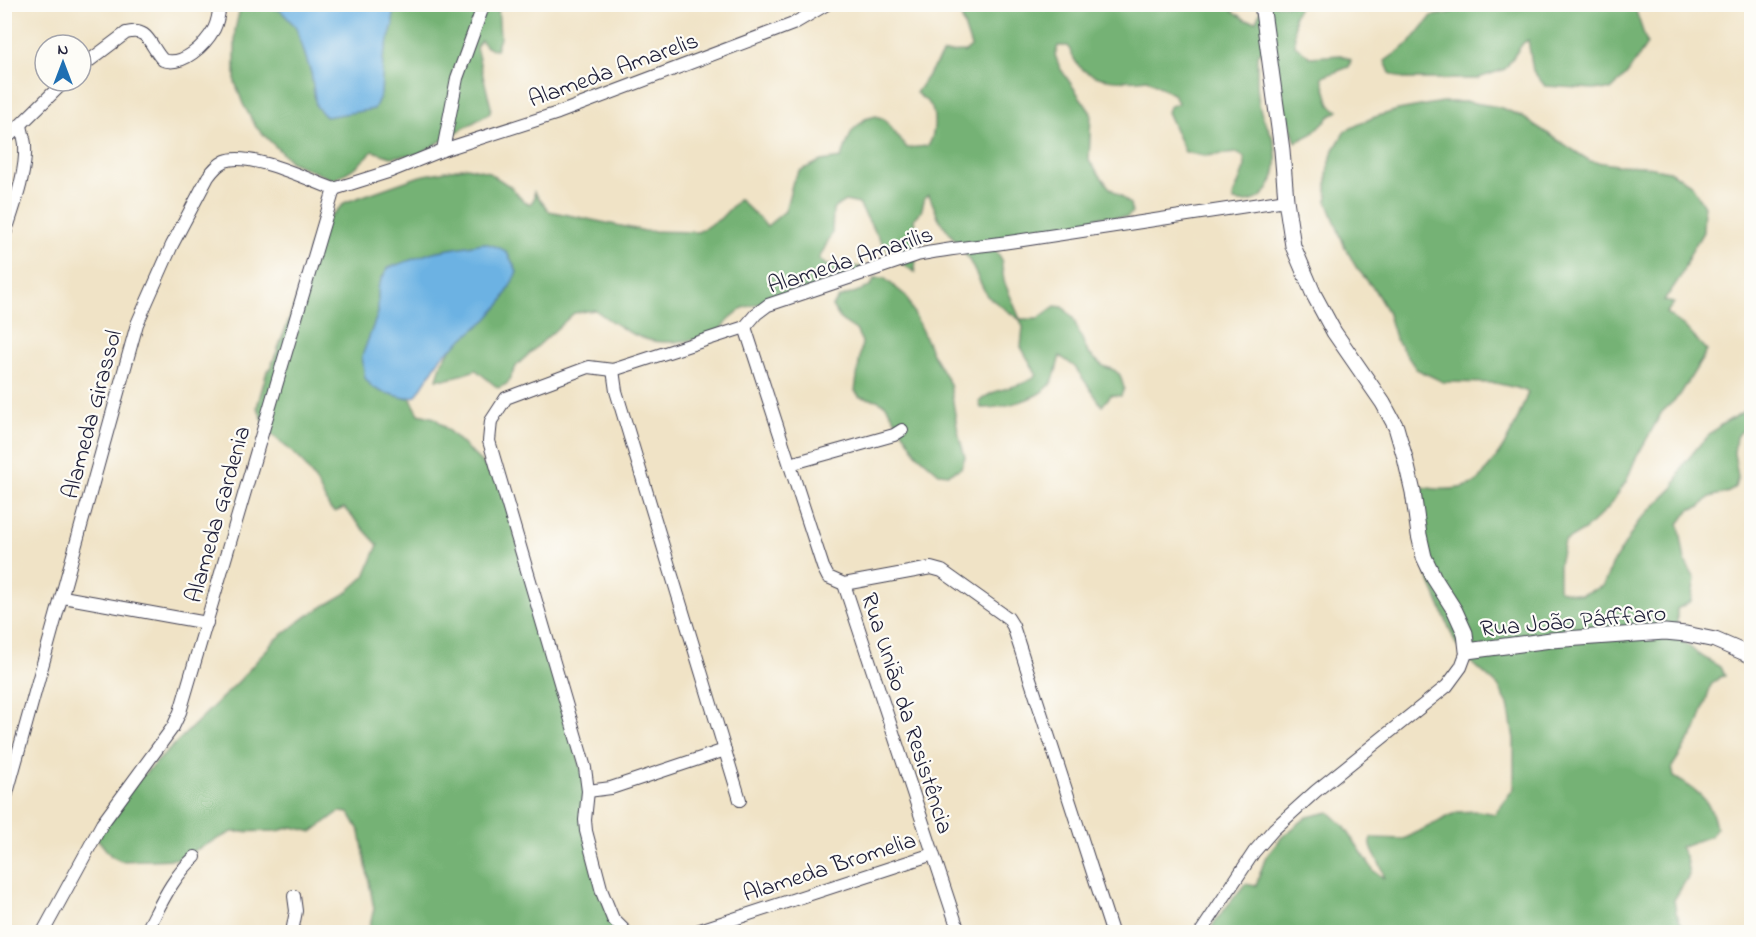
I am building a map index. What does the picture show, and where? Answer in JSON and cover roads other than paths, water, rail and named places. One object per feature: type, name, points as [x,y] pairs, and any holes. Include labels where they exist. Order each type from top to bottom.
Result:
[{"type":"street","points":[[93,58],[126,33],[133,32],[142,33],[147,37],[163,60],[175,62],[180,60],[190,55],[208,38],[215,28],[220,4]]},
{"type":"street","points":[[334,189],[391,171],[443,150],[457,78],[483,4]]},
{"type":"street","name":"Alameda Amarelis","points":[[443,150],[558,113],[793,24],[827,4]]},
{"type":"street","points":[[1201,933],[1254,852],[1274,829],[1316,790],[1446,686],[1461,667],[1467,651],[1465,633],[1455,611],[1424,557],[1413,492],[1396,428],[1383,403],[1334,332],[1314,295],[1293,246],[1262,4]]},
{"type":"street","points":[[4,141],[53,93]]},
{"type":"street","points":[[4,237],[24,162],[25,144],[21,125]]},
{"type":"street","name":"Alameda Girassol","points":[[4,804],[137,324],[172,246],[208,177],[215,167],[237,158],[261,163],[334,189]]},
{"type":"street","name":"Alameda Gardenia","points":[[43,933],[102,824],[173,727],[186,698],[334,189]]},
{"type":"street","name":"Alameda Amarilis","points":[[588,790],[585,768],[489,441],[491,421],[506,398],[589,367],[614,370],[745,327],[768,305],[917,255],[1286,200]]},
{"type":"street","points":[[745,327],[828,577],[844,584],[931,568],[942,571],[1008,618],[1013,626],[1112,933]]},
{"type":"street","points":[[614,370],[620,402],[740,800]]},
{"type":"street","points":[[790,464],[894,435],[902,430]]},
{"type":"street","name":"Rua União da Resistência","points":[[844,584],[933,854]]},
{"type":"street","points":[[63,597],[207,623]]},
{"type":"street","name":"Rua João Páfffaro","points":[[1467,651],[1569,639],[1665,633],[1686,634],[1715,640],[1752,656]]},
{"type":"street","points":[[626,933],[613,919],[602,892],[586,831],[588,790],[611,788],[725,750]]},
{"type":"street","name":"Alameda Bromelia","points":[[694,933],[933,854],[959,933]]},
{"type":"street","points":[[146,933],[174,881],[195,857]]},
{"type":"street","points":[[292,933],[296,911],[294,896]]},
{"type":"water","points":[[257,5],[392,5],[393,25],[383,58],[381,94],[374,109],[326,117],[316,106],[311,73],[296,27],[280,10]]},
{"type":"water","points":[[484,243],[506,252],[517,272],[502,302],[487,319],[441,357],[416,396],[405,398],[372,387],[365,378],[362,356],[378,313],[378,288],[388,268],[433,252]]}]
